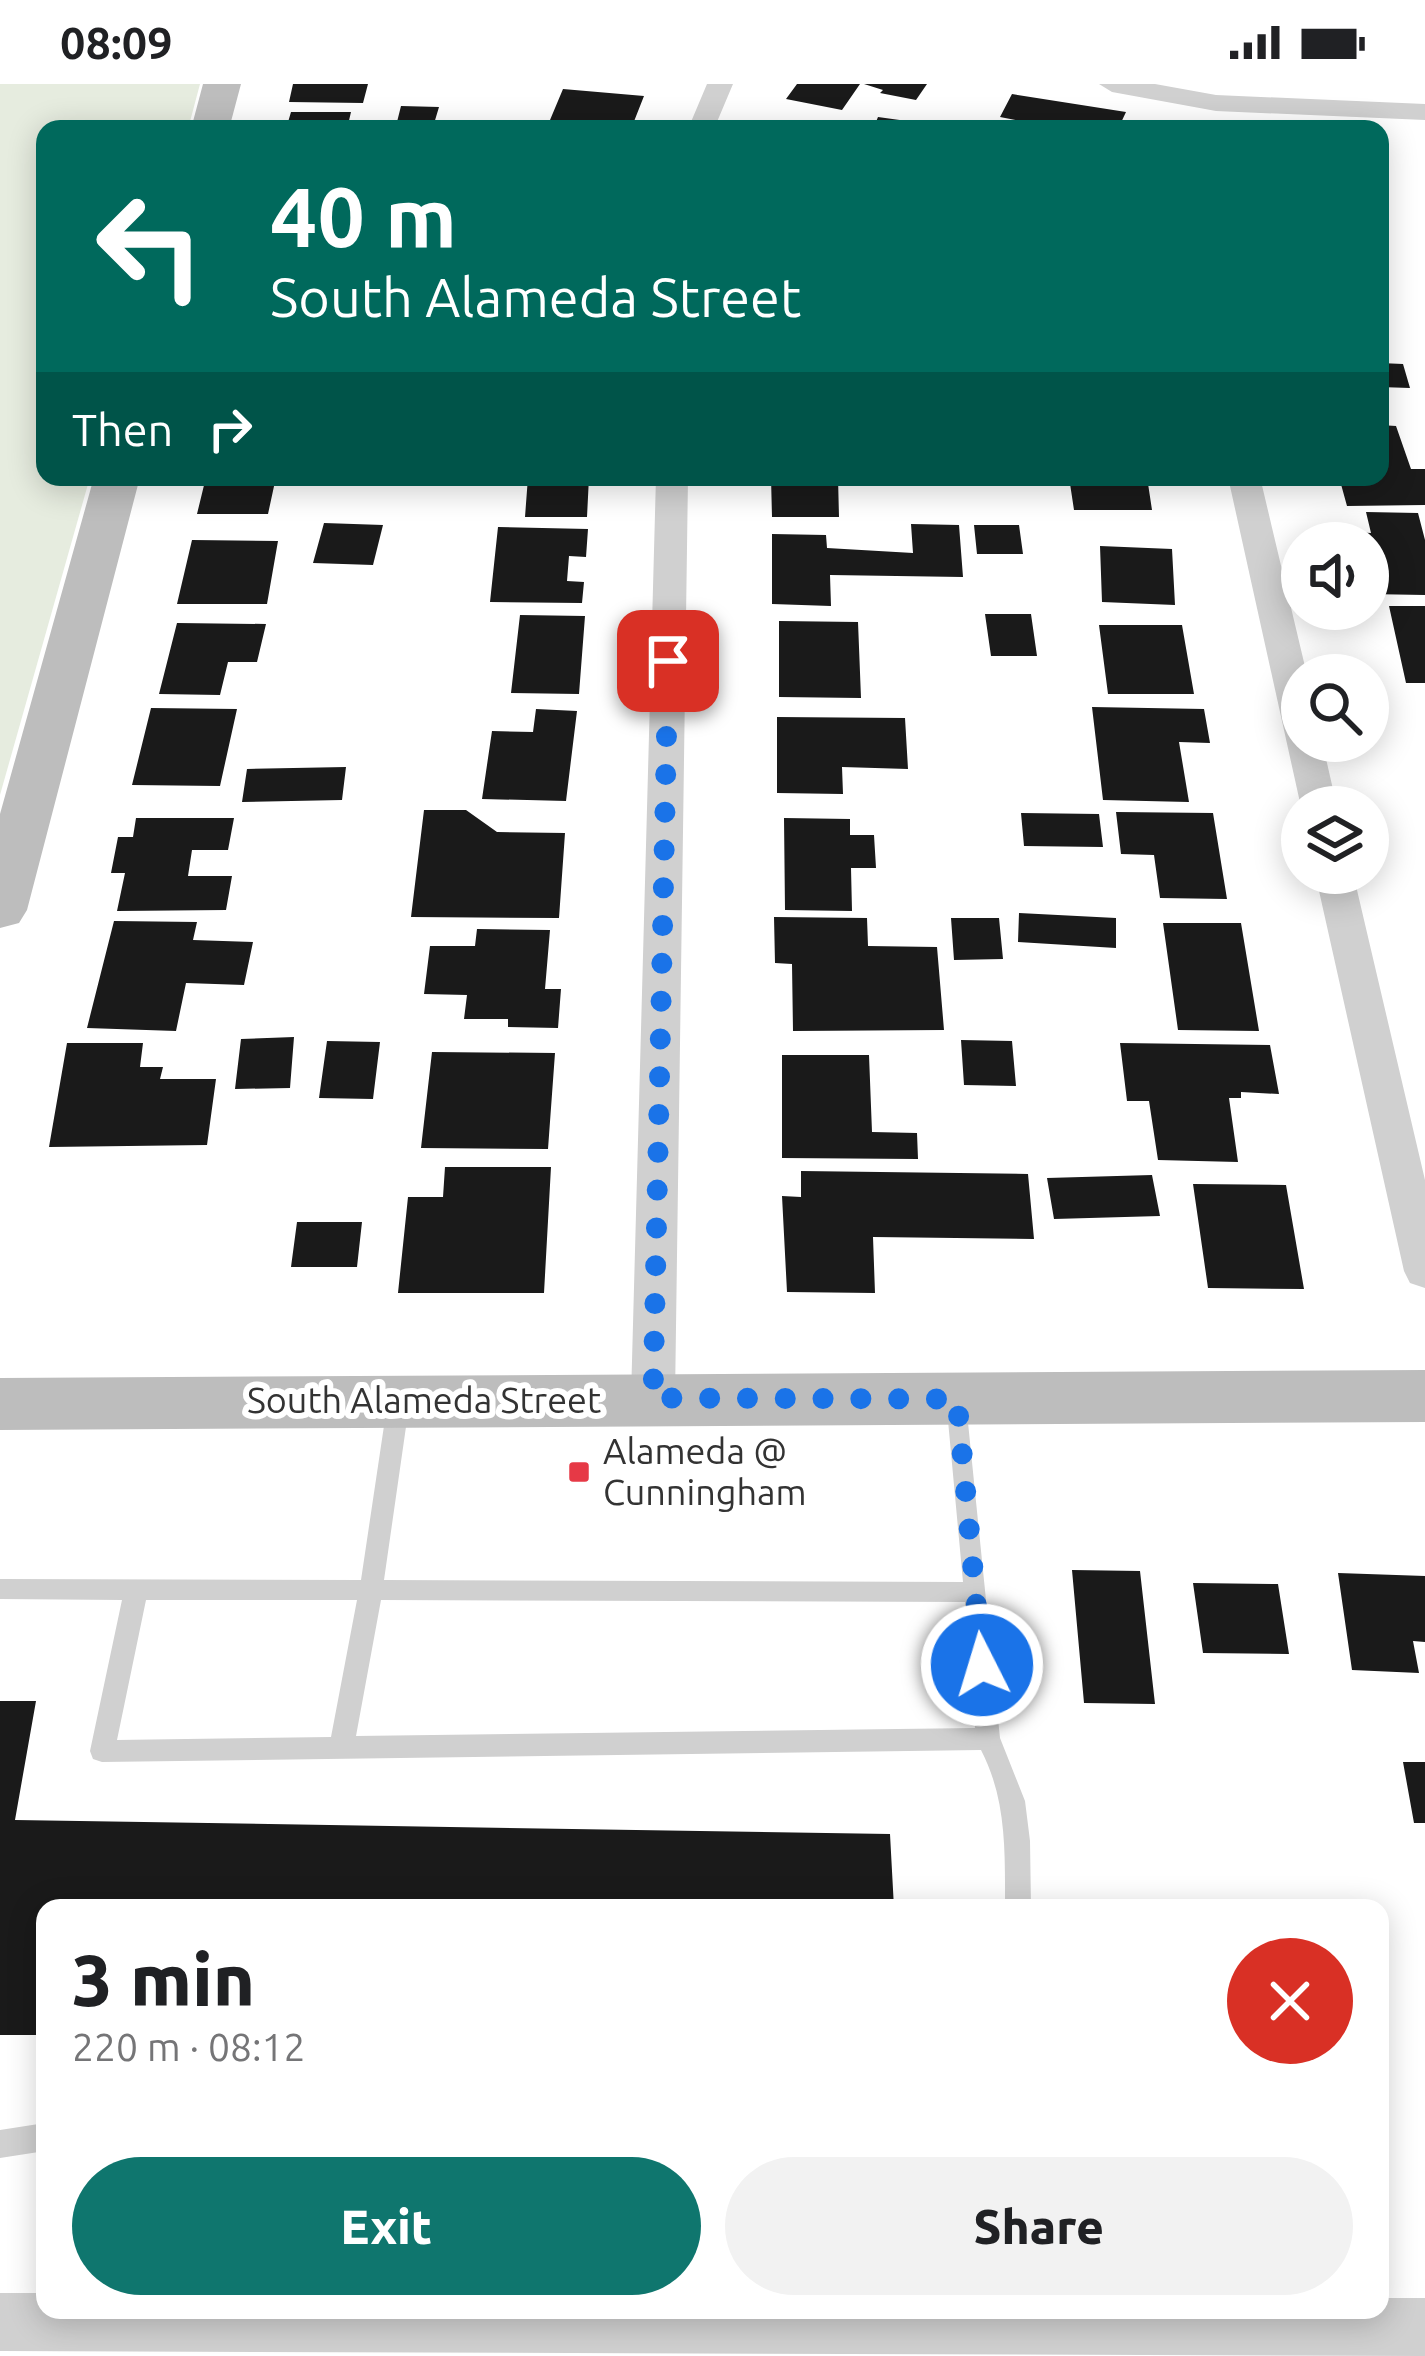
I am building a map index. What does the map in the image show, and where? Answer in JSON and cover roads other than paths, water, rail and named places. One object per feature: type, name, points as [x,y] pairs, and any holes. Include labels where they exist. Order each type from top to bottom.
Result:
[{"type":"main road","points":[[212,120],[222,84]]},
{"type":"main road","points":[[0,910],[115,486]]},
{"type":"main road","name":"South Alameda Street","points":[[0,1404],[1425,1396]]},
{"type":"street","points":[[705,120],[720,84]]},
{"type":"street","points":[[1112,84],[1211,116],[1425,112]]},
{"type":"street","points":[[653,1398],[672,486]]},
{"type":"street","points":[[1246,486],[1285,654]]},
{"type":"street","points":[[1339,894],[1425,1271]]},
{"type":"street","points":[[0,2323],[1425,2327]]},
{"type":"lane","points":[[957,1399],[988,1739],[1008,1773],[1017,1810],[1018,1899]]},
{"type":"lane","points":[[341,1748],[371,1591],[399,1400]]},
{"type":"lane","points":[[0,1589],[976,1592]]},
{"type":"lane","points":[[136,1590],[102,1751],[988,1739]]},
{"type":"lane","points":[[0,2144],[36,2138]]},
{"type":"place","name":"Alameda @ Cunningham","points":[[579,1472]]}]
